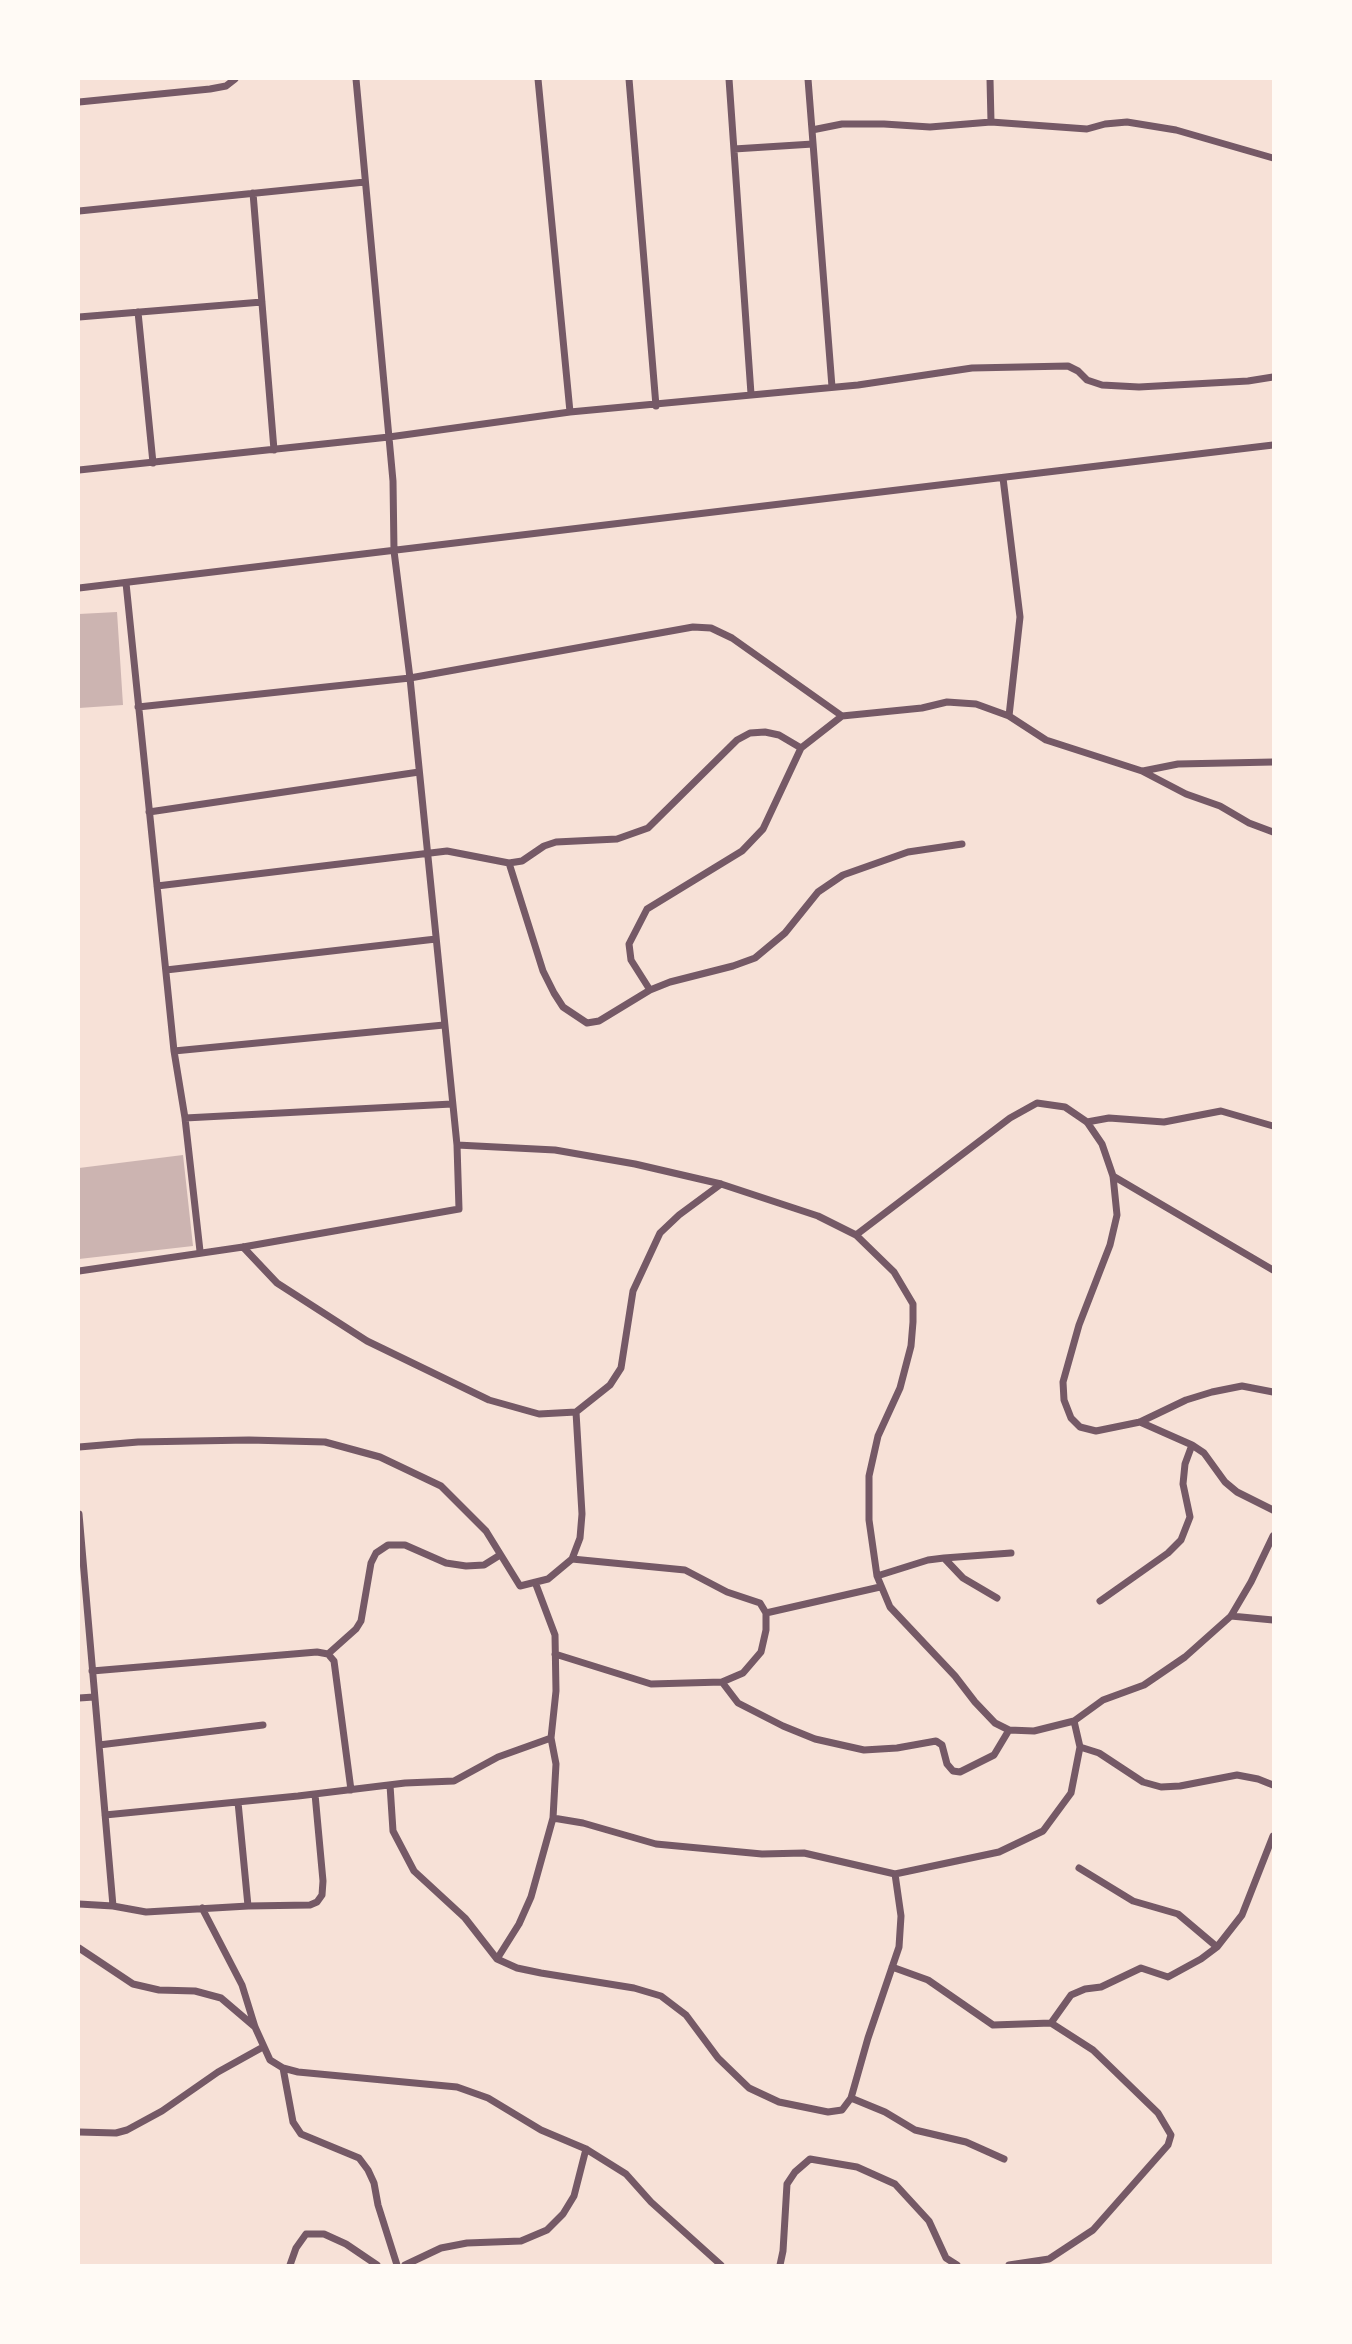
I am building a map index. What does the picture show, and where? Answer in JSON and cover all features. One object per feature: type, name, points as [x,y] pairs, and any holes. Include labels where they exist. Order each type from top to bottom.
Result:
[{"type":"street","points":[[79,102],[210,89],[226,86],[235,79]]},
{"type":"street","points":[[79,1271],[200,1251],[243,1247],[459,1209],[457,1146],[410,678],[394,551],[393,481],[356,79]]},
{"type":"street","points":[[538,79],[570,412]]},
{"type":"street","points":[[629,79],[656,406]]},
{"type":"street","points":[[729,79],[751,394]]},
{"type":"street","points":[[808,79],[832,387]]},
{"type":"street","points":[[990,79],[991,122]]},
{"type":"street","points":[[812,130],[842,124],[930,127],[991,122],[1087,130],[1105,124],[1126,122],[1176,130],[1273,158]]},
{"type":"street","points":[[734,149],[813,145]]},
{"type":"street","points":[[79,211],[365,181]]},
{"type":"street","points":[[253,193],[274,450]]},
{"type":"street","points":[[79,317],[262,302]]},
{"type":"street","points":[[138,312],[153,463]]},
{"type":"street","points":[[79,470],[389,437],[570,412],[656,406],[832,387],[972,368],[1068,366],[1079,371],[1087,380],[1102,385],[1139,387],[1248,381],[1273,377]]},
{"type":"street","points":[[79,589],[1273,445]]},
{"type":"street","points":[[1003,478],[1020,617],[1009,716]]},
{"type":"street","points":[[126,583],[174,1051],[185,1118],[200,1251]]},
{"type":"street","points":[[138,707],[410,678],[693,627],[711,628],[732,638],[842,716]]},
{"type":"street","points":[[650,990],[631,960],[629,944],[648,909],[742,851],[763,829],[801,748],[842,716],[922,708],[947,702],[976,704],[1009,716],[1046,740],[1142,771],[1186,794],[1220,806],[1249,823],[1273,832]]},
{"type":"street","points":[[157,886],[447,851],[509,863],[522,861],[544,846],[556,842],[617,839],[648,828],[737,740],[750,733],[779,735],[801,748]]},
{"type":"street","points":[[1142,771],[1178,764],[1273,762]]},
{"type":"street","points":[[149,812],[419,772]]},
{"type":"street","points":[[509,863],[543,971],[563,1007],[587,1023],[600,1021],[650,990],[755,958],[785,933],[818,892],[843,874],[908,852],[962,844]]},
{"type":"street","points":[[166,970],[436,939]]},
{"type":"street","points":[[174,1051],[444,1025]]},
{"type":"street","points":[[856,1235],[1010,1118],[1037,1103],[1065,1107],[1087,1122],[1102,1144],[1113,1176],[1116,1215],[1110,1245],[1079,1325],[1063,1382],[1070,1418],[1080,1427],[1096,1431],[1140,1422],[1186,1400],[1212,1392],[1242,1387],[1273,1392]]},
{"type":"street","points":[[185,1118],[452,1104]]},
{"type":"street","points":[[1087,1122],[1109,1118],[1164,1122],[1221,1111],[1273,1126]]},
{"type":"street","points":[[457,1146],[555,1150],[635,1164],[721,1184],[818,1216],[856,1235],[894,1272],[913,1304],[913,1322],[909,1356],[893,1407],[878,1436],[869,1476],[869,1520],[877,1576],[890,1607],[995,1723],[1009,1730],[1034,1731],[1074,1721],[1103,1700],[1144,1685],[1185,1657],[1231,1616],[1273,1536]]},
{"type":"street","points":[[1113,1176],[1273,1270]]},
{"type":"street","points":[[243,1247],[277,1283],[367,1341],[489,1401],[539,1414],[576,1412],[610,1385],[621,1368],[633,1291],[660,1233],[679,1215],[721,1184]]},
{"type":"street","points":[[79,1447],[138,1442],[249,1440],[325,1443],[380,1457],[441,1486],[486,1531],[520,1586],[548,1579],[572,1559],[580,1538],[582,1514],[576,1412]]},
{"type":"street","points":[[1140,1422],[1192,1445],[1204,1453],[1225,1482],[1237,1492],[1273,1510]]},
{"type":"street","points":[[1100,1601],[1168,1553],[1181,1540],[1189,1517],[1183,1484],[1185,1464],[1192,1445]]},
{"type":"street","points":[[79,1514],[113,1906]]},
{"type":"street","points":[[328,1654],[356,1629],[361,1621],[370,1563],[376,1553],[388,1545],[405,1545],[446,1563],[466,1566],[484,1565],[500,1555]]},
{"type":"street","points":[[877,1576],[928,1560],[1011,1553]]},
{"type":"street","points":[[944,1558],[963,1578],[997,1598]]},
{"type":"street","points":[[555,1654],[652,1684],[722,1682],[743,1673],[761,1652],[766,1630],[766,1614],[760,1603],[727,1592],[685,1570],[572,1559]]},
{"type":"street","points":[[497,1959],[519,1924],[531,1897],[553,1818],[556,1764],[551,1738],[556,1690],[555,1635],[536,1582]]},
{"type":"street","points":[[766,1614],[880,1587]]},
{"type":"street","points":[[1231,1616],[1273,1620]]},
{"type":"street","points":[[92,1671],[317,1652],[328,1654],[334,1661],[351,1790]]},
{"type":"street","points":[[722,1682],[738,1703],[771,1721],[815,1739],[864,1750],[897,1748],[936,1741],[942,1745],[947,1764],[953,1771],[960,1772],[994,1755],[1009,1730]]},
{"type":"street","points":[[79,1698],[94,1697]]},
{"type":"street","points":[[553,1818],[583,1823],[656,1844],[762,1854],[804,1853],[895,1874],[999,1852],[1043,1831],[1071,1793],[1080,1747],[1074,1721]]},
{"type":"street","points":[[99,1745],[263,1725]]},
{"type":"street","points":[[105,1815],[390,1785],[454,1781],[498,1757],[551,1738]]},
{"type":"street","points":[[1080,1747],[1099,1753],[1143,1782],[1161,1787],[1237,1775],[1273,1785]]},
{"type":"street","points":[[390,1785],[393,1831],[414,1871],[466,1919],[497,1959],[517,1968],[634,1988],[660,1996],[686,2015],[718,2058],[749,2088],[779,2102],[828,2112],[842,2110],[851,2098],[899,1947],[901,1916],[895,1874]]},
{"type":"street","points":[[79,1904],[146,1912],[310,1905],[317,1902],[322,1895],[323,1881],[315,1794]]},
{"type":"street","points":[[238,1802],[248,1906]]},
{"type":"street","points":[[1051,2023],[1071,1995],[1085,1989],[1101,1987],[1141,1968],[1168,1977],[1217,1947],[1242,1915],[1273,1836]]},
{"type":"street","points":[[1079,1868],[1133,1901],[1178,1914],[1217,1947]]},
{"type":"street","points":[[202,1908],[242,1985],[255,2027],[270,2060],[283,2068],[298,2072],[457,2087],[488,2098],[541,2130],[586,2149],[626,2174],[699,2248],[721,2265]]},
{"type":"street","points":[[79,1948],[133,1984],[159,1990],[195,1991],[220,1998],[255,2027]]},
{"type":"street","points":[[892,1967],[928,1980],[993,2025],[1051,2023],[1093,2050],[1158,2113],[1171,2136],[1168,2145],[1093,2230],[1049,2259],[1009,2265]]},
{"type":"street","points":[[79,2132],[127,2130],[162,2111],[218,2072],[263,2047]]},
{"type":"street","points":[[283,2068],[290,2111],[301,2134],[359,2158],[368,2170],[397,2265]]},
{"type":"street","points":[[851,2098],[885,2112],[915,2130],[965,2142],[1004,2159]]},
{"type":"street","points":[[405,2265],[441,2248],[467,2243],[521,2241],[547,2230],[563,2214],[574,2196],[586,2149]]},
{"type":"street","points":[[780,2265],[787,2184],[795,2172],[810,2159],[857,2167],[895,2184],[929,2221],[946,2258],[957,2265]]},
{"type":"street","points":[[290,2265],[296,2248],[306,2234],[324,2234],[346,2244],[377,2265]]},
{"type":"building","points":[[117,612],[123,705],[79,708],[79,614]]},
{"type":"building","points":[[183,1155],[193,1246],[79,1259],[79,1168]]}]
